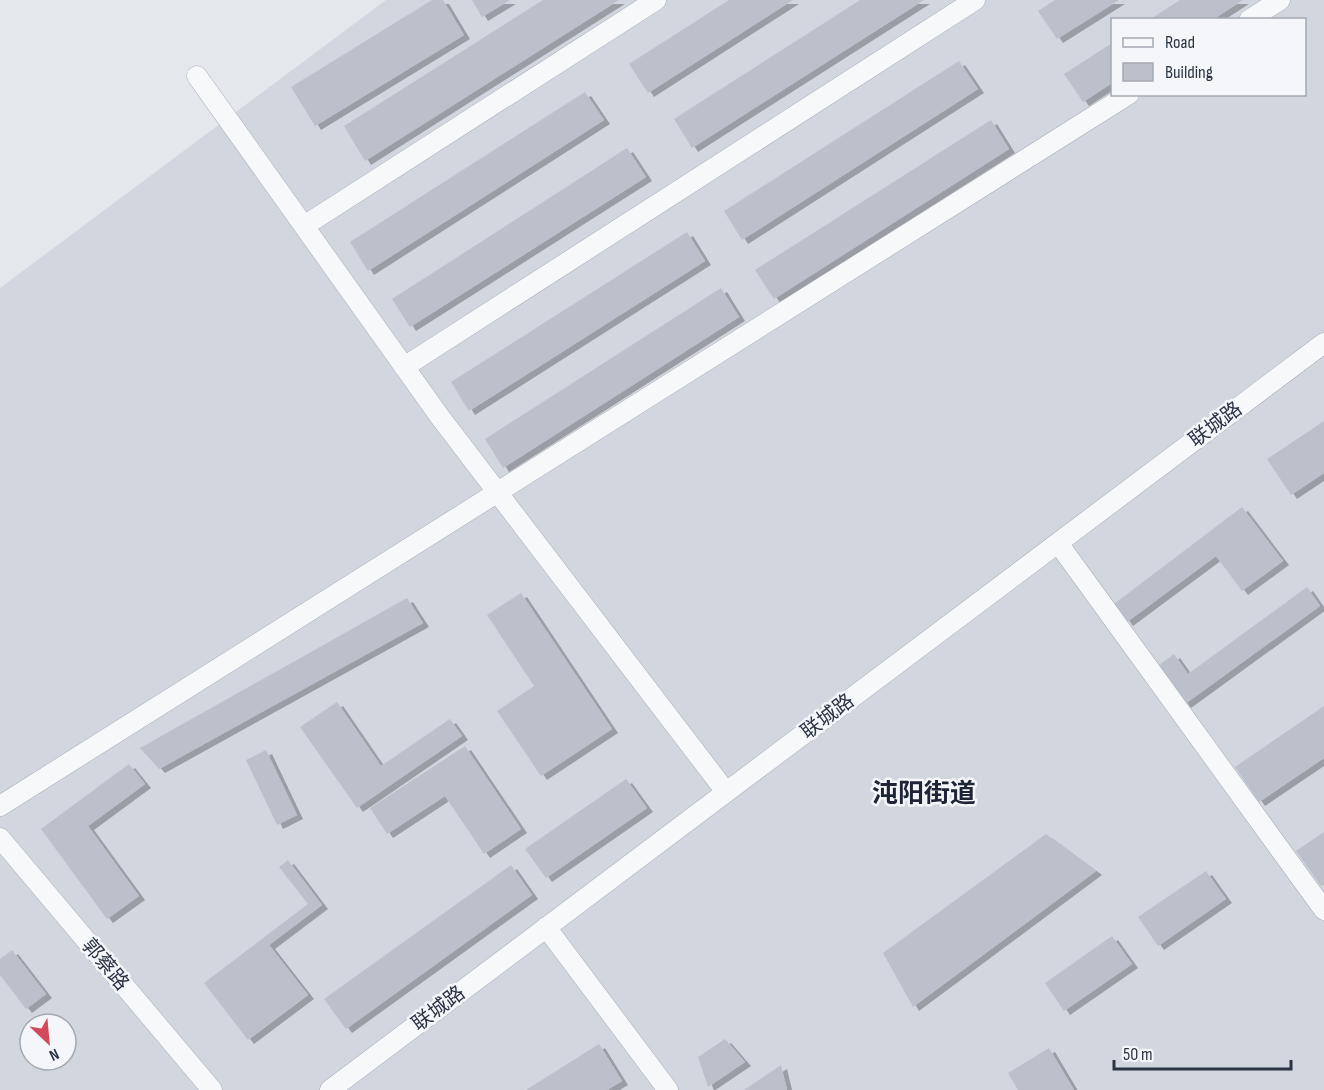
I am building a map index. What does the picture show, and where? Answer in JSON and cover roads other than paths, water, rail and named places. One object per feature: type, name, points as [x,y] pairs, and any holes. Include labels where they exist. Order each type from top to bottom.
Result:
[{"type":"street","points":[[304,226],[656,0]]},
{"type":"street","points":[[404,367],[975,0]]},
{"type":"street","points":[[1252,18],[1280,0]]},
{"type":"street","points":[[197,76],[404,367],[726,792]]},
{"type":"street","points":[[0,806],[1126,96]]},
{"type":"street","name":"联城路","points":[[330,1090],[1324,342]]},
{"type":"street","points":[[1058,543],[1324,910]]},
{"type":"street","name":"郭蔡路","points":[[0,838],[212,1090]]},
{"type":"street","points":[[546,927],[668,1090]]},
{"type":"district","name":"沌阳街道","points":[[924,793]]}]
